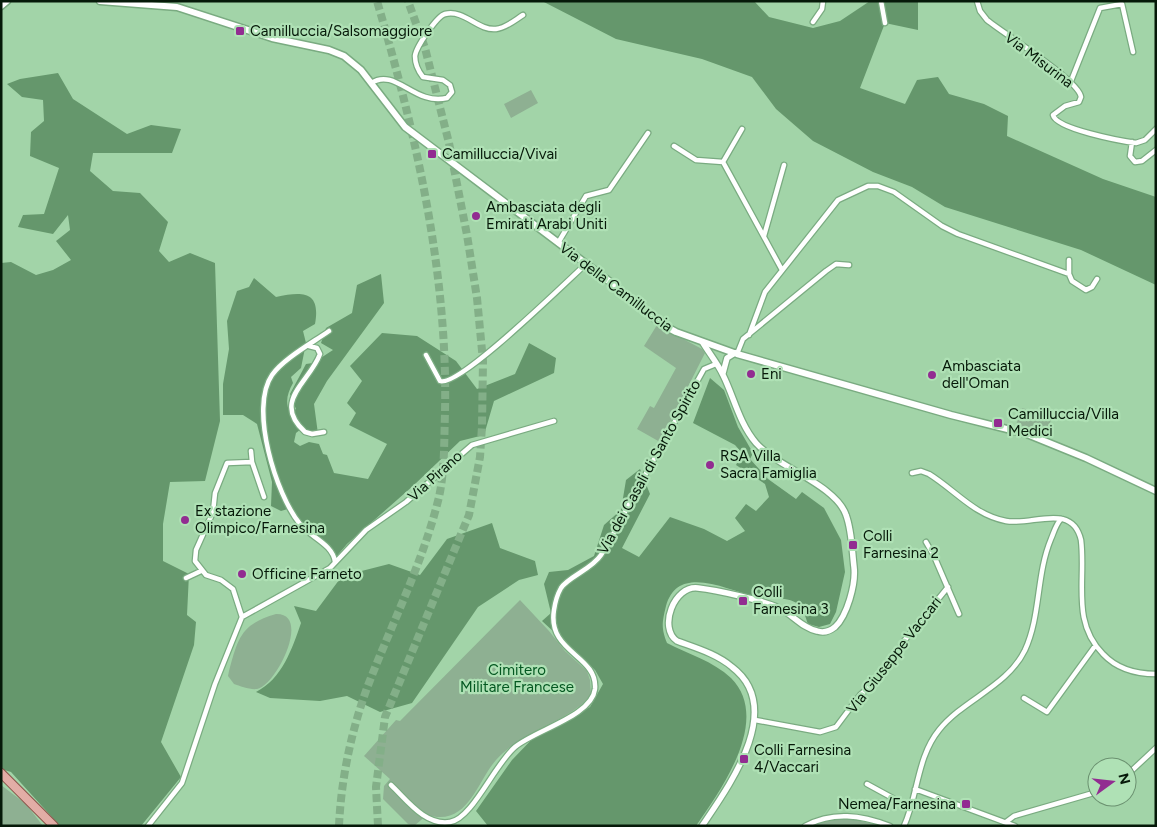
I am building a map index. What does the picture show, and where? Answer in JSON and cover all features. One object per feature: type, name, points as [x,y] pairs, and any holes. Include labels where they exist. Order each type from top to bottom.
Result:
[{"type":"main road","points":[[1,6],[7,1]]},
{"type":"main road","name":"Via della Camilluccia","points":[[100,1],[177,7],[280,40],[329,50],[353,62],[402,124],[586,264],[661,324],[703,343],[736,354],[941,413],[1027,434],[1086,458],[1156,491]]},
{"type":"main road","points":[[1,773],[54,826]]},
{"type":"street","points":[[813,22],[822,9],[823,1]]},
{"type":"street","points":[[881,1],[885,22]]},
{"type":"street","name":"Via Misurina","points":[[977,1],[981,13],[991,23],[1071,81],[1080,92],[1080,100],[1055,112],[1055,120],[1072,128],[1132,142]]},
{"type":"street","points":[[1071,81],[1098,10],[1118,3],[1122,5],[1133,52]]},
{"type":"street","points":[[371,83],[380,78],[390,78],[417,95],[438,99],[448,98],[452,92],[450,85],[443,80],[424,77],[415,60],[416,52],[436,20],[444,14],[454,13],[488,28],[496,29],[523,15]]},
{"type":"street","points":[[723,162],[742,129]]},
{"type":"street","points":[[1156,129],[1145,140],[1132,142],[1130,156],[1135,162],[1142,161],[1156,150]]},
{"type":"street","points":[[558,243],[586,196],[609,190],[648,133]]},
{"type":"street","points":[[674,146],[696,160],[723,162]]},
{"type":"street","points":[[723,162],[782,270]]},
{"type":"street","points":[[764,236],[784,165]]},
{"type":"street","points":[[749,335],[764,296],[782,270],[838,200],[852,192],[873,186],[894,192],[942,226],[958,234],[1068,274]]},
{"type":"street","points":[[1069,260],[1068,274],[1072,281],[1086,290],[1092,287],[1097,279]]},
{"type":"street","points":[[426,356],[440,381],[444,383],[451,380],[475,365],[586,264]]},
{"type":"street","points":[[723,373],[727,358],[736,354],[740,342],[833,266],[839,264],[849,265]]},
{"type":"street","points":[[329,331],[276,370],[269,380],[264,396],[264,422],[272,465],[287,503],[302,526],[330,550],[335,562]]},
{"type":"street","points":[[702,826],[734,776],[752,733],[755,720],[751,692],[738,672],[723,660],[677,641],[671,636],[669,622],[679,595],[688,589],[698,588],[772,605],[810,629],[824,632],[834,628],[841,619],[852,590],[854,571],[848,520],[844,510],[828,494],[755,442],[738,413],[723,373],[703,343]]},
{"type":"street","points":[[308,346],[317,348],[320,354],[315,365],[295,390],[292,411],[305,432],[312,434],[324,432]]},
{"type":"street","name":"Via dei Casali di Santo Spirito","points":[[391,785],[429,819],[442,823],[457,820],[468,812],[496,767],[516,746],[582,710],[590,702],[595,686],[592,672],[564,647],[555,633],[553,618],[557,597],[563,586],[600,557],[704,369],[716,364]]},
{"type":"street","name":"Via Pirano","points":[[242,616],[330,568],[366,530],[406,502],[452,463],[461,452],[472,445],[554,421]]},
{"type":"street","points":[[251,451],[252,462],[264,497]]},
{"type":"street","points":[[148,826],[182,783],[215,684],[242,616],[233,588],[201,571],[195,561],[195,553],[213,512],[215,494],[225,465],[228,462],[252,462]]},
{"type":"street","points":[[912,473],[921,472],[929,474],[974,509],[1001,520],[1029,522],[1053,517],[1066,518],[1080,536],[1082,617],[1087,634],[1095,646],[1109,660],[1125,669],[1156,674]]},
{"type":"street","points":[[904,826],[929,748],[940,729],[1000,681],[1020,660],[1034,626],[1044,559],[1060,519]]},
{"type":"street","points":[[926,542],[959,614]]},
{"type":"street","points":[[186,578],[201,571]]},
{"type":"street","name":"Via Giuseppe Vaccari","points":[[755,720],[817,732],[827,731],[836,727],[860,695],[882,676],[904,641],[948,587]]},
{"type":"street","points":[[1024,698],[1047,712],[1095,646]]},
{"type":"street","points":[[1137,766],[1156,748]]},
{"type":"street","points":[[867,784],[911,808]]},
{"type":"street","points":[[915,789],[1015,826]]},
{"type":"street","points":[[1006,822],[1014,816],[1087,795]]},
{"type":"street","points":[[42,815],[49,826]]},
{"type":"street","points":[[805,826],[828,817],[847,815],[870,819],[890,826]]},
{"type":"green space","points":[[542,1],[754,1],[769,17],[813,28],[840,21],[870,1],[918,1],[918,30],[885,23],[860,88],[905,104],[917,80],[938,77],[949,94],[984,104],[1008,116],[1007,136],[1103,179],[1156,197],[1156,285],[1081,250],[945,207],[912,187],[873,172],[813,141],[776,109],[752,77],[702,59],[616,39]]},
{"type":"green space","points":[[58,73],[73,99],[127,134],[151,125],[181,129],[172,153],[93,153],[90,171],[113,191],[140,193],[168,222],[159,251],[169,262],[190,253],[215,263],[220,421],[205,481],[170,482],[163,524],[163,561],[189,574],[187,615],[196,622],[194,645],[161,742],[181,777],[141,826],[60,826],[11,772],[1,769],[1,263],[11,262],[36,275],[53,270],[71,260],[56,241],[70,230],[68,215],[53,234],[18,227],[23,215],[44,214],[59,168],[30,156],[31,132],[44,121],[43,100],[22,97],[7,84],[20,79]]},
{"type":"green space","points":[[531,90],[538,103],[511,118],[504,104]]},
{"type":"green space","points":[[381,274],[384,303],[327,381],[314,404],[318,434],[301,429],[296,433],[294,442],[300,446],[309,442],[319,444],[323,454],[327,455],[334,473],[368,479],[387,444],[349,425],[356,413],[347,403],[362,381],[350,366],[382,333],[417,336],[456,361],[477,389],[515,374],[529,343],[556,358],[554,373],[494,401],[484,435],[460,441],[414,485],[347,544],[336,557],[291,508],[281,511],[271,506],[272,482],[257,424],[243,415],[223,415],[223,384],[229,349],[227,321],[237,291],[249,287],[254,278],[276,297],[302,294],[312,299],[316,313],[315,324],[303,331],[306,343],[301,368],[291,377],[293,383],[287,398],[290,413],[296,409],[290,394],[306,364],[313,363],[333,350],[321,343],[326,328],[352,313],[357,285]]},
{"type":"green space","points":[[657,325],[702,349],[705,353],[660,442],[637,429],[650,406],[654,408],[676,368],[644,346]]},
{"type":"green space","points":[[710,378],[724,390],[738,427],[753,453],[750,459],[768,479],[796,499],[802,492],[824,508],[841,540],[845,572],[836,612],[830,624],[819,627],[808,624],[801,608],[790,600],[761,598],[718,585],[692,582],[681,585],[672,593],[666,606],[663,621],[667,643],[708,662],[731,678],[742,695],[746,713],[745,733],[738,754],[718,793],[696,826],[488,826],[476,811],[512,760],[537,734],[590,707],[603,684],[595,670],[542,621],[551,613],[544,584],[549,572],[568,570],[594,556],[604,525],[621,510],[626,480],[640,469],[650,494],[622,548],[639,557],[670,517],[704,529],[727,541],[745,531],[735,518],[746,504],[756,511],[769,497],[765,484],[736,465],[742,453],[735,445],[693,423]]},
{"type":"green space","points":[[1022,408],[1052,417],[1046,435],[1016,425]]},
{"type":"green space","points":[[492,523],[500,548],[535,561],[538,575],[519,580],[478,607],[412,703],[380,712],[347,696],[320,701],[270,698],[256,692],[273,679],[290,653],[301,623],[294,606],[316,611],[342,576],[389,564],[420,575],[447,539]]},
{"type":"green space","name":"Cimitero Militare Francese","points":[[520,600],[565,651],[587,671],[591,695],[570,713],[507,749],[489,769],[476,791],[462,809],[452,815],[441,817],[427,815],[414,826],[408,824],[383,799],[384,786],[390,779],[364,756],[396,720],[400,721]]},
{"type":"green space","points":[[276,614],[286,617],[291,625],[291,636],[281,664],[265,685],[257,689],[234,684],[228,676],[235,650],[243,634],[255,622]]},
{"type":"green space","points":[[1,785],[26,804],[43,826],[1,826]]},
{"type":"green space","points":[[848,818],[882,826],[813,826],[825,821]]},
{"type":"tunnel","points":[[339,826],[345,774],[356,722],[376,664],[406,594],[432,522],[439,497],[444,454],[445,360],[435,256],[427,204],[416,153],[377,1]]},
{"type":"tunnel","points":[[378,826],[376,787],[385,717],[469,515],[480,457],[482,426],[483,361],[477,298],[467,235],[449,143],[425,48],[408,1]]},
{"type":"place","name":"Camilluccia/Salsomaggiore","points":[[240,31]]},
{"type":"place","name":"Camilluccia/Vivai","points":[[432,154]]},
{"type":"place","name":"Ambasciata degli Emirati Arabi Uniti","points":[[476,216]]},
{"type":"place","name":"Eni","points":[[751,374]]},
{"type":"place","name":"Ambasciata dell'Oman","points":[[932,375]]},
{"type":"place","name":"Camilluccia/Villa Medici","points":[[998,423]]},
{"type":"place","name":"RSA Villa Sacra Famiglia","points":[[710,465]]},
{"type":"place","name":"Ex stazione Olimpico/Farnesina","points":[[185,520]]},
{"type":"place","name":"Colli Farnesina 2","points":[[853,545]]},
{"type":"place","name":"Officine Farneto","points":[[242,574]]},
{"type":"place","name":"Colli Farnesina 3","points":[[743,601]]},
{"type":"place","name":"Colli Farnesina 4/Vaccari","points":[[744,759]]},
{"type":"place","name":"Nemea/Farnesina","points":[[966,804]]}]
